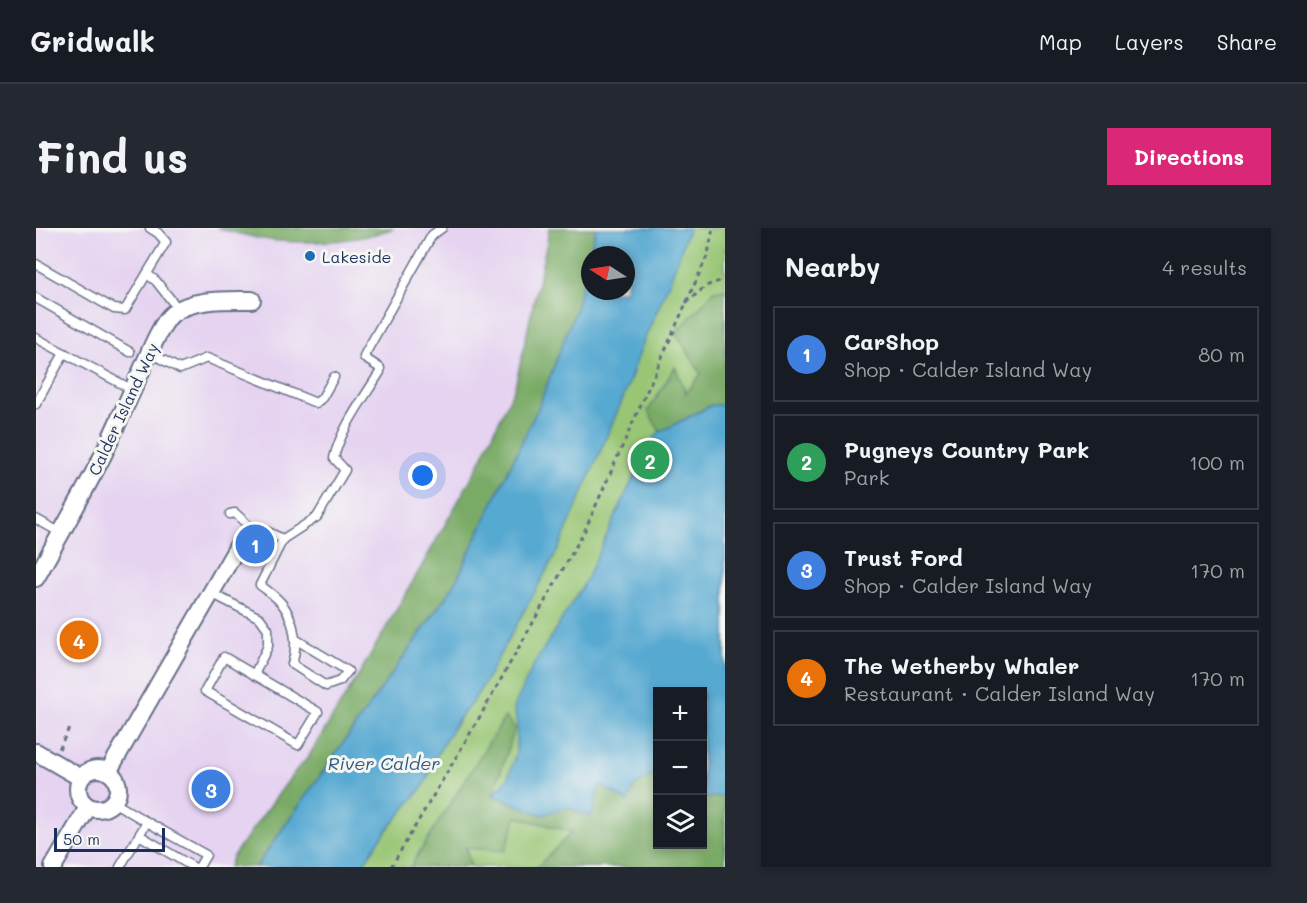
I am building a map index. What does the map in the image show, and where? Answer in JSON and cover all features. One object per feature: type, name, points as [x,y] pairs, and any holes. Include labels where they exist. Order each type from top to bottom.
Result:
[{"type":"street","points":[[179,310],[205,302],[252,300]]},
{"type":"street","name":"Calder Island Way","points":[[36,578],[94,471],[165,323],[179,310]]},
{"type":"street","points":[[108,772],[238,546]]},
{"type":"street","points":[[36,752],[81,778]]},
{"type":"street","points":[[103,769],[114,776],[118,789],[113,802],[102,809],[88,807],[79,797],[78,784],[81,778],[90,770],[103,769]]},
{"type":"street","points":[[53,867],[88,807]]},
{"type":"lane","points":[[36,264],[114,309],[125,310],[166,242],[150,228]]},
{"type":"lane","points":[[295,639],[348,671],[340,681],[326,686],[292,664],[296,654],[294,631],[285,608],[260,585],[284,539],[317,517],[345,470],[334,458],[336,447],[352,416],[380,372],[378,366],[364,357],[365,354],[432,235],[442,228]]},
{"type":"lane","points":[[147,274],[156,281],[179,310]]},
{"type":"lane","points":[[36,298],[130,352]]},
{"type":"lane","points":[[36,338],[133,390]]},
{"type":"lane","points":[[36,404],[64,353]]},
{"type":"lane","points":[[150,353],[180,369],[207,358],[316,403],[322,398],[334,377]]},
{"type":"lane","points":[[230,514],[235,513],[249,526],[250,532]]},
{"type":"lane","points":[[36,519],[61,533]]},
{"type":"lane","points":[[238,546],[250,532],[257,529],[284,539]]},
{"type":"lane","points":[[211,593],[260,618],[268,629],[268,646],[254,675]]},
{"type":"lane","points":[[225,657],[254,675],[318,712],[298,746],[205,691],[225,657]]},
{"type":"lane","points":[[113,802],[206,855],[199,867]]},
{"type":"lane","points":[[120,867],[147,822]]},
{"type":"lane","points":[[139,835],[193,867]]},
{"type":"path","points":[[391,867],[478,720],[585,530],[708,254],[713,228]]},
{"type":"path","points":[[685,304],[706,286],[725,279]]},
{"type":"path","points":[[53,762],[69,726]]},
{"type":"shaded area","points":[[36,228],[217,228],[278,241],[380,234],[394,228],[549,228],[515,387],[478,466],[361,671],[307,759],[297,769],[232,857],[229,867],[36,867]]},
{"type":"green space","points":[[217,228],[394,228],[353,239],[308,242],[264,239]]},
{"type":"green space","points":[[549,228],[596,228],[592,246],[581,246],[581,289],[576,309],[538,408],[454,585],[256,867],[229,867],[232,857],[297,769],[307,759],[361,671],[478,466],[515,387]]},
{"type":"green space","points":[[672,228],[725,228],[725,867],[357,867],[476,695]]},
{"type":"green space","points":[[725,289],[725,405],[711,405],[660,432],[648,411],[675,367],[686,393],[701,374],[676,333],[714,291]]},
{"type":"green space","points":[[505,717],[515,728],[493,795],[600,784],[634,786],[653,775],[653,849],[707,849],[707,798],[725,796],[725,867],[537,867],[572,832],[517,817],[505,851],[466,848],[471,867],[410,867]]},
{"type":"water","name":"River Calder","points":[[596,228],[689,228],[627,389],[558,550],[482,687],[457,721],[437,755],[425,784],[384,834],[361,867],[256,867],[453,587],[538,408],[576,309],[581,289],[581,300],[635,300],[635,246],[592,246]]},
{"type":"water","points":[[712,405],[725,405],[725,796],[707,798],[707,687],[653,687],[653,775],[634,786],[628,802],[600,785],[591,817],[567,807],[542,815],[493,795],[508,778],[516,753],[517,725],[514,707],[534,664],[585,582],[649,444],[658,433]]},
{"type":"place","name":"Lakeside","points":[[310,256]]},
{"type":"place","name":"Pugneys Country Park","points":[[650,460]]},
{"type":"place","name":"CarShop","points":[[255,544]]},
{"type":"place","name":"The Wetherby Whaler","points":[[79,640]]},
{"type":"place","name":"Trust Ford","points":[[211,789]]}]
